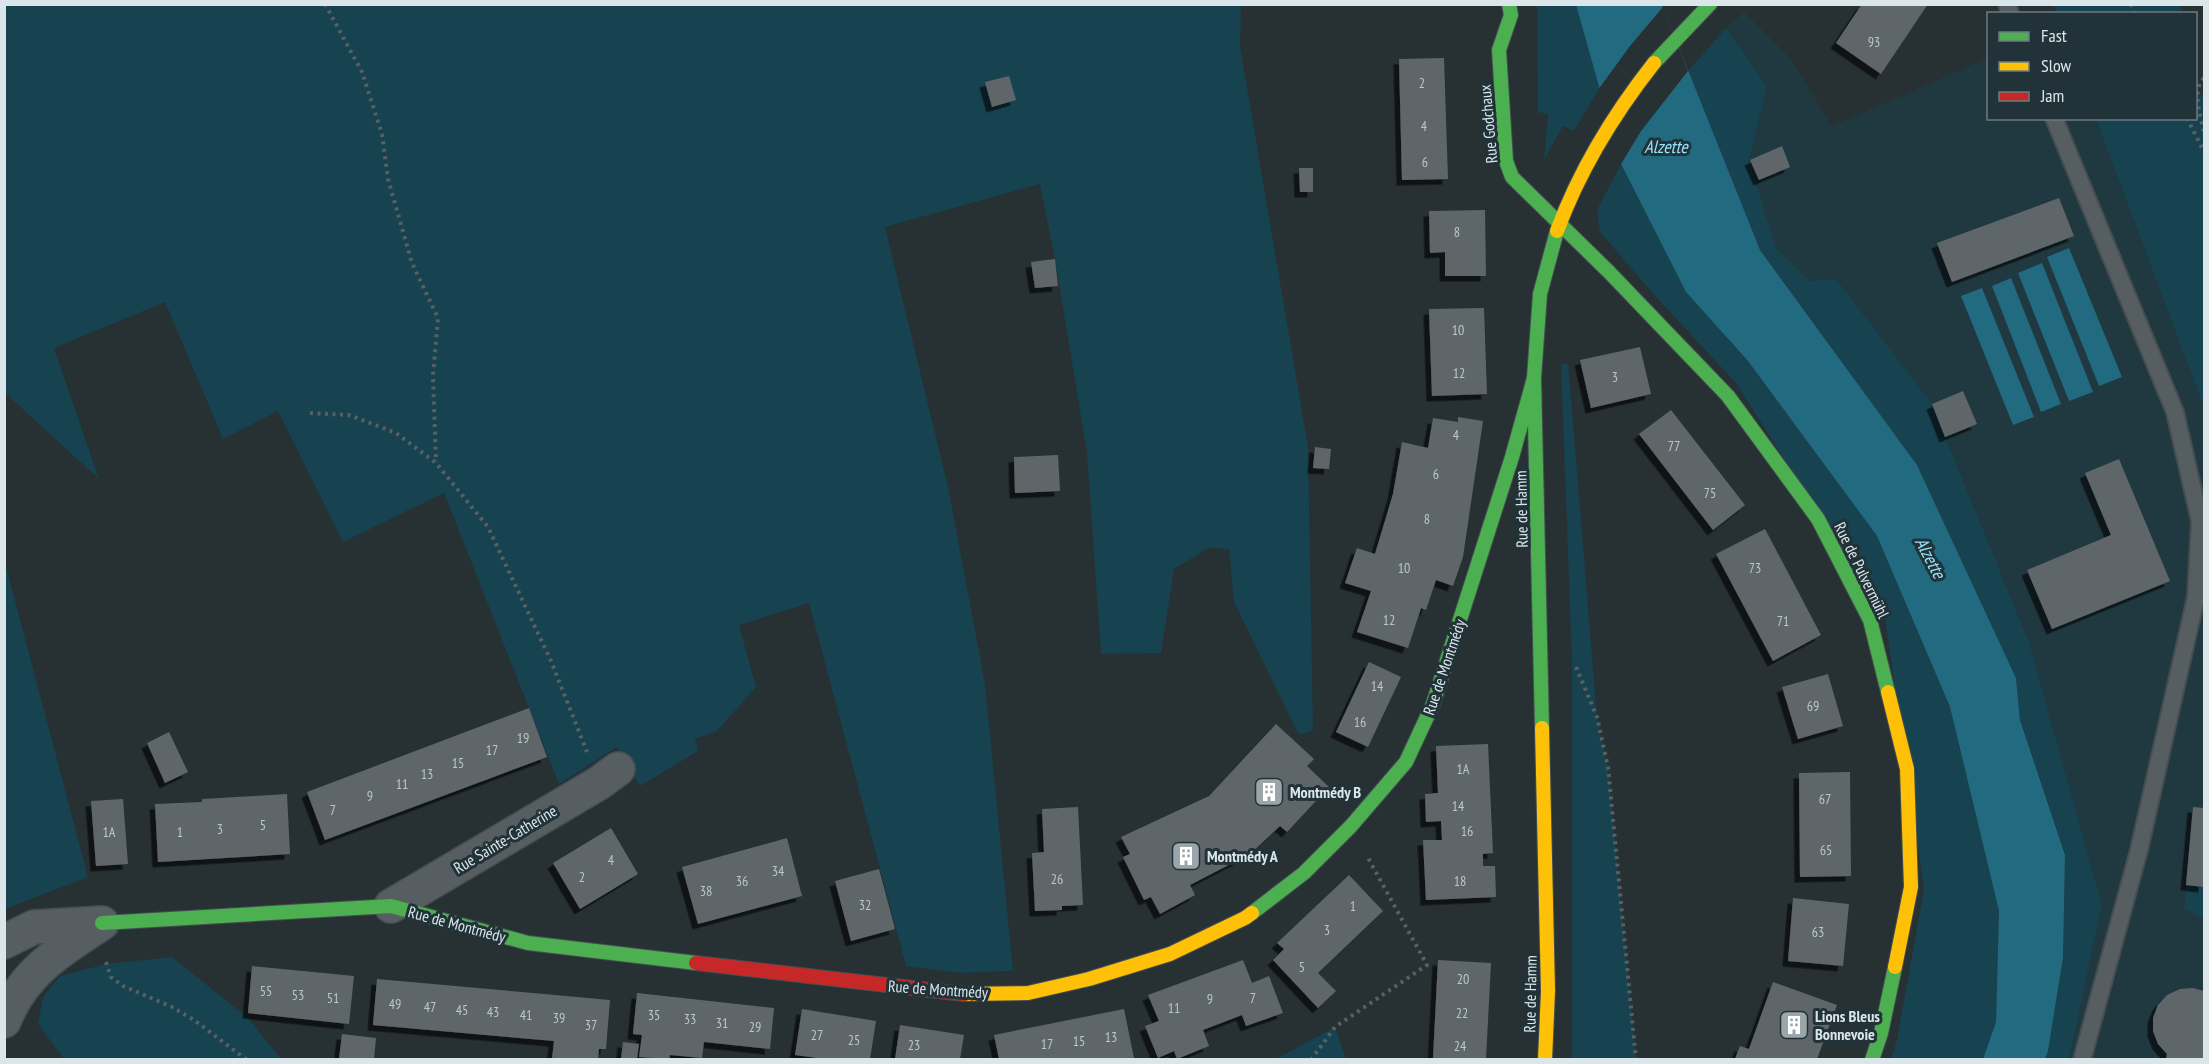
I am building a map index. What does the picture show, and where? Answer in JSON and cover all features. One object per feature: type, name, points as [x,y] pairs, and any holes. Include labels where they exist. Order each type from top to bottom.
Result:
[{"type":"street","name":"Rue Godchaux","points":[[1509,4],[1511,15],[1499,50],[1506,161],[1512,177],[1558,222]]},
{"type":"street","name":"Rue de Hamm","points":[[1545,1059],[1548,991],[1534,378],[1542,284],[1558,222],[1595,146],[1617,112],[1648,72],[1708,6]]},
{"type":"street","name":"Rue de Pulvermühl","points":[[1558,222],[1728,396],[1818,519],[1870,620],[1908,769],[1911,887],[1881,1033],[1872,1059]]},
{"type":"street","name":"Rue de Montmédy","points":[[4,942],[34,927],[391,906],[528,944],[957,994],[1028,993],[1089,979],[1170,954],[1245,918],[1304,873],[1351,826],[1406,762],[1433,704],[1512,458],[1534,378]]},
{"type":"street","name":"Rue Sainte-Catherine","points":[[391,906],[609,776]]},
{"type":"street","name":"Rue de Montmédy","points":[[4,1021],[30,976],[57,952],[102,923]]},
{"type":"lane","points":[[2055,120],[2175,412],[2202,524],[2196,597],[2139,850],[2082,1059]]},
{"type":"path","points":[[325,4],[362,72],[382,134],[388,179],[412,263],[438,318],[433,376],[436,463]]},
{"type":"path","points":[[2200,143],[2205,133],[2197,94],[2201,80],[2205,78]]},
{"type":"path","points":[[2188,120],[2205,152]]},
{"type":"path","points":[[310,413],[349,415],[396,433],[436,463],[488,527],[551,662],[609,776]]},
{"type":"path","points":[[1541,654],[1558,653],[1572,662],[1581,676],[1597,717],[1608,767],[1636,1059]]},
{"type":"path","points":[[1311,1059],[1335,1027],[1427,964],[1351,826]]},
{"type":"path","points":[[102,923],[106,964],[111,977],[123,986],[172,1007],[194,1020],[247,1059]]},
{"type":"shaded area","points":[[5,5],[1241,5],[1240,46],[1308,447],[1313,730],[1299,735],[1234,602],[1229,549],[1209,548],[1174,569],[1161,653],[1101,654],[1087,453],[1055,259],[1040,184],[885,227],[948,487],[985,684],[1013,971],[960,973],[906,966],[809,603],[739,625],[756,687],[717,731],[695,739],[698,751],[640,786],[617,747],[559,784],[444,493],[343,542],[278,411],[223,439],[165,302],[54,348],[99,479],[5,393]]},
{"type":"shaded area","points":[[1537,5],[1576,5],[1600,87],[1574,131],[1563,126],[1544,160],[1548,114],[1538,112]]},
{"type":"shaded area","points":[[2053,5],[2179,5],[2182,12],[2056,12]]},
{"type":"shaded area","points":[[1744,12],[1791,59],[1832,126],[1987,58],[1987,120],[2096,120],[2204,408],[2204,887],[2186,885],[2184,909],[2204,919],[2204,1059],[2069,1059],[2102,905],[2029,642],[1932,404],[1776,248],[1749,160],[1767,87],[1726,28]]},
{"type":"shaded area","points":[[1726,28],[1767,87],[1749,160],[1776,248],[1809,281],[1836,279],[1932,404],[2029,642],[2102,905],[2069,1059],[2045,1059],[2063,958],[2065,855],[2020,720],[2016,678],[1917,465],[1760,250],[1688,71]]},
{"type":"shaded area","points":[[2197,93],[2204,96],[2204,408],[2096,120],[2197,120]]},
{"type":"shaded area","points":[[1621,164],[1686,292],[1748,361],[1877,536],[1950,707],[1999,911],[1996,1022],[1983,1059],[1891,1059],[1897,1040],[1924,889],[1885,618],[1736,383],[1656,297],[1600,232],[1597,210]]},
{"type":"shaded area","points":[[1568,363],[1597,717],[1608,767],[1636,1059],[1572,1059],[1572,661],[1561,364]]},
{"type":"shaded area","points":[[4,559],[88,877],[5,909],[4,909]]},
{"type":"shaded area","points":[[2186,885],[2204,887],[2204,919],[2184,909]]},
{"type":"shaded area","points":[[172,957],[249,1019],[281,1059],[64,1059],[38,1024],[43,997],[60,976],[106,964]]},
{"type":"shaded area","points":[[1335,1027],[1346,1059],[1276,1059]]},
{"type":"water","name":"Alzette","points":[[1576,5],[1662,5],[1760,250],[1917,465],[2016,678],[2020,720],[2065,855],[2063,958],[2045,1059],[1983,1059],[1996,1022],[1999,911],[1950,707],[1877,536],[1748,361],[1686,292],[1621,164]]},
{"type":"water","points":[[2069,248],[2122,377],[2099,386],[2047,257]]},
{"type":"water","points":[[2042,263],[2093,392],[2069,401],[2018,273]]},
{"type":"water","points":[[2011,278],[2061,404],[2041,412],[1992,286]]},
{"type":"water","points":[[1982,288],[2034,417],[2013,425],[1961,296]]},
{"type":"pier","points":[[1663,7],[1688,71],[1641,131],[1621,164],[1615,155],[1598,90],[1630,46]]},
{"type":"building","points":[[1862,4],[1928,4],[1881,74],[1836,43]]},
{"type":"building","points":[[1444,58],[1448,179],[1402,180],[1399,59]]},
{"type":"building","points":[[1009,76],[1016,100],[992,107],[985,82]]},
{"type":"building","points":[[1782,146],[1790,167],[1759,180],[1750,160]]},
{"type":"building","points":[[1299,168],[1313,168],[1313,192],[1300,192]]},
{"type":"building","points":[[2059,198],[2074,236],[1952,282],[1937,243]]},
{"type":"building","points":[[1485,210],[1486,276],[1445,276],[1445,252],[1430,253],[1429,211]]},
{"type":"building","points":[[1055,259],[1058,286],[1035,288],[1031,262]]},
{"type":"building","points":[[1484,308],[1487,394],[1432,396],[1429,309]]},
{"type":"building","points":[[1640,347],[1651,394],[1591,408],[1580,360]]},
{"type":"building","points":[[1963,391],[1977,424],[1945,437],[1932,404]]},
{"type":"building","points":[[1671,410],[1745,505],[1713,530],[1639,434]]},
{"type":"building","points":[[1458,417],[1483,421],[1463,557],[1453,586],[1436,580],[1426,610],[1421,608],[1408,648],[1357,632],[1371,591],[1345,583],[1357,548],[1375,554],[1393,494],[1402,442],[1428,448],[1433,418],[1458,422]]},
{"type":"building","points":[[1315,447],[1331,449],[1329,469],[1313,468]]},
{"type":"building","points":[[1058,455],[1060,491],[1015,493],[1014,457]]},
{"type":"building","points":[[2119,459],[2170,581],[2052,629],[2027,570],[2111,535],[2085,473]]},
{"type":"building","points":[[1765,529],[1821,635],[1773,661],[1716,554]]},
{"type":"building","points":[[1369,662],[1401,677],[1368,747],[1336,732]]},
{"type":"building","points":[[1828,674],[1843,726],[1798,739],[1782,687]]},
{"type":"building","points":[[529,708],[547,757],[325,840],[307,792]]},
{"type":"building","points":[[1276,724],[1314,759],[1307,766],[1329,787],[1287,832],[1280,826],[1250,854],[1190,885],[1195,895],[1160,914],[1151,897],[1144,900],[1123,857],[1130,854],[1121,837],[1209,796]]},
{"type":"building","points":[[169,732],[188,772],[165,783],[147,743]]},
{"type":"building","points":[[1488,744],[1493,853],[1483,854],[1483,866],[1495,866],[1496,897],[1426,900],[1423,840],[1442,840],[1441,821],[1426,822],[1425,794],[1438,793],[1436,746]]},
{"type":"building","points":[[1850,772],[1851,876],[1800,877],[1799,773]]},
{"type":"building","points":[[287,794],[290,854],[158,862],[155,804]]},
{"type":"building","points":[[123,799],[128,864],[96,866],[91,801]]},
{"type":"building","points":[[1078,807],[1083,905],[1062,906],[1062,910],[1035,911],[1032,853],[1044,852],[1042,809]]},
{"type":"building","points":[[2193,807],[2204,808],[2204,887],[2186,885]]},
{"type":"building","points":[[611,828],[638,874],[580,909],[553,863]]},
{"type":"building","points":[[787,838],[802,896],[698,924],[682,867]]},
{"type":"building","points":[[879,869],[895,929],[851,941],[835,881]]},
{"type":"building","points":[[1349,875],[1383,911],[1318,973],[1336,991],[1318,1008],[1273,960],[1284,949],[1277,943]]},
{"type":"building","points":[[1793,898],[1849,904],[1843,966],[1788,961]]},
{"type":"building","points":[[1243,960],[1252,983],[1269,976],[1283,1013],[1246,1026],[1242,1015],[1203,1030],[1209,1046],[1177,1059],[1174,1051],[1158,1058],[1145,1026],[1159,1021],[1148,995]]},
{"type":"building","points":[[1438,960],[1491,963],[1486,1059],[1433,1059]]},
{"type":"building","points":[[252,966],[354,976],[349,1024],[248,1013]]},
{"type":"building","points":[[377,979],[610,1000],[606,1049],[599,1049],[598,1059],[552,1059],[554,1041],[373,1025]]},
{"type":"building","name":"Lions Bleus Bonnevoie","points":[[1773,982],[1837,1005],[1817,1059],[1735,1059],[1740,1046],[1749,1049]]},
{"type":"building","points":[[2193,988],[2204,991],[2204,1058],[2166,1059],[2167,1054],[2158,1044],[2153,1031],[2153,1018],[2158,1005],[2167,995],[2180,989]]},
{"type":"building","points":[[637,993],[774,1008],[770,1049],[704,1042],[702,1058],[670,1055],[669,1059],[639,1057],[642,1035],[633,1034]]},
{"type":"building","points":[[802,1009],[876,1021],[870,1059],[825,1059],[795,1055]]},
{"type":"building","points":[[1124,1009],[1134,1058],[999,1059],[994,1035]]},
{"type":"building","points":[[900,1025],[964,1035],[960,1059],[895,1059]]},
{"type":"building","points":[[342,1034],[376,1038],[374,1059],[339,1059]]},
{"type":"building","points":[[623,1042],[639,1044],[637,1059],[621,1059]]},
{"type":"traffic: fast","points":[[1509,4],[1511,15],[1499,50],[1506,161],[1512,177],[1609,272],[1728,396],[1818,519],[1870,620],[1888,692]]},
{"type":"traffic: fast","points":[[1654,63],[1710,4]]},
{"type":"traffic: fast","points":[[1542,728],[1534,378],[1540,294],[1557,231]]},
{"type":"traffic: fast","points":[[1252,913],[1304,873],[1351,826],[1406,762],[1433,704],[1512,457],[1534,378]]},
{"type":"traffic: fast","points":[[102,923],[391,906],[528,943],[696,963]]},
{"type":"traffic: fast","points":[[1872,1060],[1881,1033],[1895,967]]},
{"type":"traffic: slow","points":[[1557,231],[1576,186],[1599,143],[1625,102],[1654,63]]},
{"type":"traffic: slow","points":[[1888,692],[1907,769],[1911,887],[1895,967]]},
{"type":"traffic: slow","points":[[1542,728],[1548,991],[1545,1060]]},
{"type":"traffic: slow","points":[[964,994],[1028,993],[1089,979],[1170,954],[1252,913]]},
{"type":"traffic: jam","points":[[696,963],[964,994]]},
{"type":"place","name":"Montmédy B","points":[[1269,792]]},
{"type":"place","name":"Montmédy A","points":[[1186,856]]},
{"type":"place","name":"Lions Bleus Bonnevoie","points":[[1794,1025]]}]
